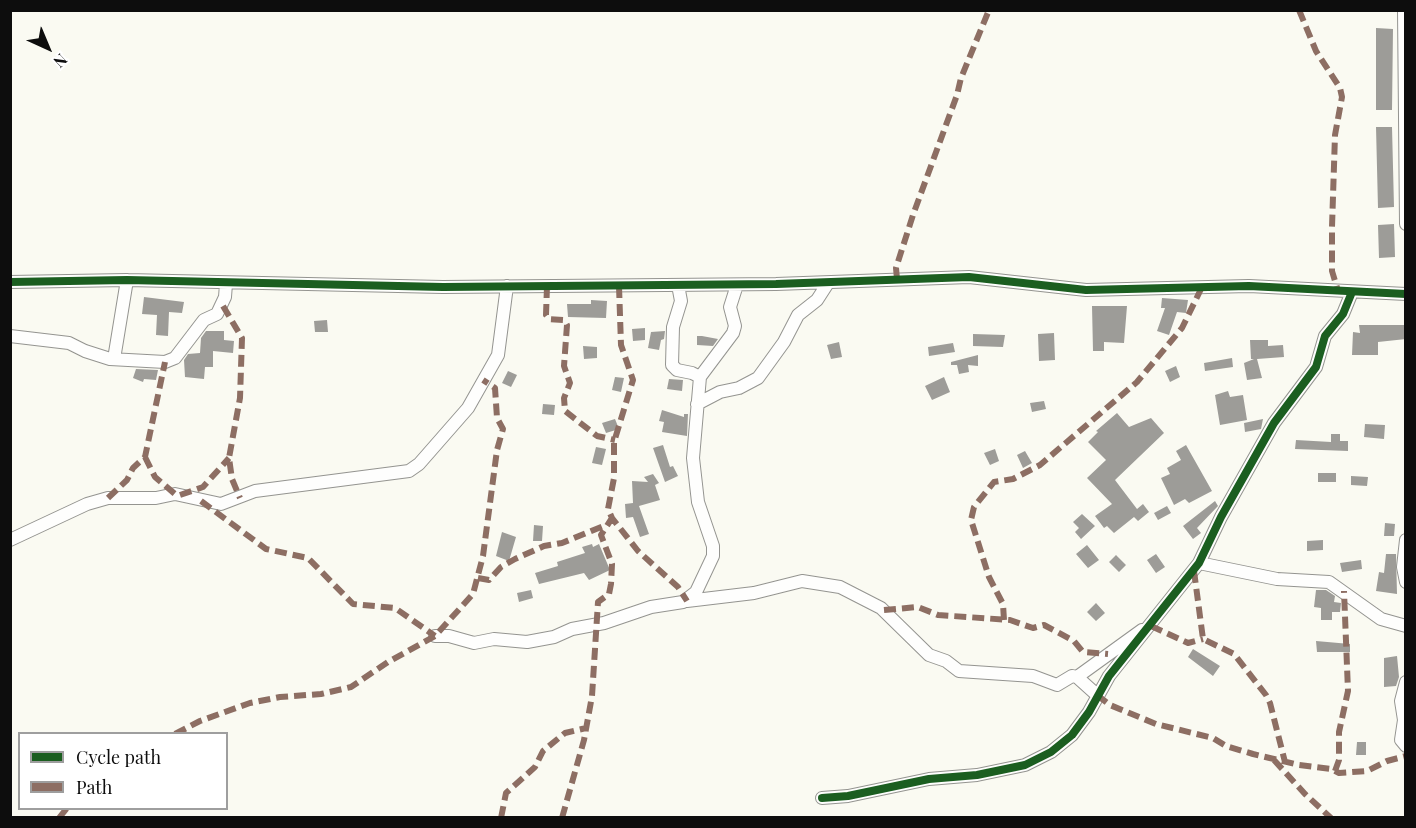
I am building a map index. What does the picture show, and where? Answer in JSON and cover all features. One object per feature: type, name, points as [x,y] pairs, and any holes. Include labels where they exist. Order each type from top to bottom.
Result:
[{"type":"street","points":[[1404,10],[1406,224]]},
{"type":"street","points":[[10,282],[127,280],[226,284],[737,285],[969,277],[1086,290],[1249,286],[1406,294]]},
{"type":"street","points":[[114,359],[127,280]]},
{"type":"street","points":[[697,404],[720,392],[739,388],[758,378],[784,342],[798,315],[817,300],[828,283]]},
{"type":"street","points":[[10,336],[69,343],[85,351],[114,359],[165,362],[175,358],[200,324],[217,314],[223,306],[226,284]]},
{"type":"street","points":[[678,285],[681,301],[673,327],[672,365],[677,370],[699,377]]},
{"type":"street","points":[[687,601],[696,592],[713,556],[713,546],[698,502],[695,483],[693,440],[699,377],[733,333],[735,326],[730,307],[737,285]]},
{"type":"street","points":[[10,540],[87,504],[108,498],[156,498],[175,494],[220,504],[255,491],[409,471],[419,464],[468,408],[498,355],[507,286]]},
{"type":"street","points":[[822,798],[848,796],[928,779],[977,775],[1025,765],[1051,752],[1072,735],[1089,712],[1109,676],[1199,563],[1221,517],[1274,423],[1316,366],[1323,340],[1343,314],[1352,292]]},
{"type":"street","points":[[1406,540],[1403,567],[1406,582]]},
{"type":"street","points":[[1199,563],[1277,579],[1329,582],[1381,619],[1406,626]]},
{"type":"street","points":[[435,636],[448,636],[474,643],[494,639],[527,642],[554,637],[572,629],[604,623],[651,607],[754,593],[778,586],[810,581],[840,587],[869,600],[888,613],[898,627],[929,655],[946,661],[959,672],[1033,676],[1057,685],[1072,676],[1077,677],[1097,695]]},
{"type":"street","points":[[1077,677],[1151,626]]},
{"type":"street","points":[[1406,682],[1401,701],[1404,720],[1401,740],[1406,746]]},
{"type":"building","points":[[1376,28],[1393,29],[1392,110],[1376,110]]},
{"type":"building","points":[[1376,127],[1392,127],[1394,207],[1378,208]]},
{"type":"building","points":[[1394,224],[1395,257],[1379,258],[1378,225]]},
{"type":"building","points":[[144,297],[184,302],[182,313],[169,312],[168,336],[156,335],[157,315],[142,314]]},
{"type":"building","points":[[1162,298],[1188,300],[1186,313],[1177,312],[1169,335],[1157,331],[1165,308],[1161,308]]},
{"type":"building","points":[[591,300],[607,301],[606,318],[568,317],[567,304],[591,304]]},
{"type":"building","points":[[1092,306],[1127,306],[1124,343],[1104,342],[1104,351],[1093,351]]},
{"type":"building","points":[[327,320],[328,332],[315,332],[314,321]]},
{"type":"building","points":[[1359,325],[1405,325],[1406,339],[1378,342],[1378,355],[1352,355],[1353,332],[1360,333]]},
{"type":"building","points":[[645,328],[645,340],[633,341],[632,329]]},
{"type":"building","points":[[206,331],[224,331],[224,340],[234,341],[233,353],[213,351],[213,367],[205,367],[204,379],[185,377],[184,360],[188,354],[200,353],[201,338]]},
{"type":"building","points":[[665,331],[659,350],[648,348],[651,332]]},
{"type":"building","points":[[1054,333],[1055,360],[1039,361],[1038,334]]},
{"type":"building","points":[[973,334],[1005,335],[1003,347],[973,346]]},
{"type":"building","points":[[697,336],[718,339],[713,346],[697,345]]},
{"type":"building","points":[[1250,340],[1268,340],[1268,346],[1283,345],[1284,357],[1257,359],[1262,378],[1247,380],[1244,363],[1254,359],[1251,359]]},
{"type":"building","points":[[839,342],[842,357],[831,359],[827,345]]},
{"type":"building","points":[[953,343],[955,352],[929,356],[928,347]]},
{"type":"building","points":[[583,346],[597,347],[597,358],[584,359]]},
{"type":"building","points":[[978,355],[978,366],[968,365],[969,372],[959,374],[957,365],[951,365],[951,362]]},
{"type":"building","points":[[1232,358],[1233,367],[1205,371],[1204,363]]},
{"type":"building","points":[[1176,366],[1180,377],[1170,382],[1165,371]]},
{"type":"building","points":[[136,369],[158,370],[156,380],[144,379],[143,382],[133,378]]},
{"type":"building","points":[[508,371],[517,375],[511,387],[502,383]]},
{"type":"building","points":[[615,377],[624,378],[621,392],[612,390]]},
{"type":"building","points":[[944,377],[950,392],[932,400],[925,386]]},
{"type":"building","points":[[669,379],[683,380],[682,391],[667,389]]},
{"type":"building","points":[[1228,391],[1230,397],[1243,395],[1247,420],[1220,425],[1215,395]]},
{"type":"building","points":[[1044,401],[1046,409],[1032,412],[1030,403]]},
{"type":"building","points":[[543,404],[555,405],[554,415],[542,414]]},
{"type":"building","points":[[662,410],[684,417],[684,414],[688,414],[687,436],[662,432],[664,422],[659,421]]},
{"type":"building","points":[[1117,413],[1129,427],[1151,418],[1164,433],[1115,480],[1137,509],[1143,504],[1149,512],[1138,521],[1134,517],[1114,533],[1107,526],[1104,528],[1095,516],[1112,504],[1087,478],[1106,460],[1088,442],[1098,432],[1096,431]]},
{"type":"building","points":[[615,419],[619,429],[606,433],[602,423]]},
{"type":"building","points":[[1263,419],[1261,429],[1245,432],[1244,423]]},
{"type":"building","points":[[1365,424],[1385,425],[1384,439],[1364,437]]},
{"type":"building","points":[[1331,434],[1340,434],[1340,441],[1348,441],[1348,451],[1295,449],[1296,440],[1331,442]]},
{"type":"building","points":[[663,445],[670,467],[673,466],[678,476],[665,482],[653,448]]},
{"type":"building","points":[[1186,445],[1212,491],[1189,503],[1185,499],[1174,505],[1161,478],[1170,474],[1167,468],[1181,460],[1176,451]]},
{"type":"building","points":[[596,447],[606,449],[602,465],[592,463]]},
{"type":"building","points":[[995,449],[999,461],[990,465],[984,453]]},
{"type":"building","points":[[1025,451],[1032,463],[1023,468],[1017,455]]},
{"type":"building","points":[[1318,473],[1336,473],[1336,482],[1318,482]]},
{"type":"building","points":[[653,474],[659,483],[655,485],[660,500],[639,506],[649,534],[640,537],[633,517],[626,518],[625,504],[633,503],[632,481],[648,482],[644,477]]},
{"type":"building","points":[[1351,476],[1368,477],[1367,486],[1351,485]]},
{"type":"building","points":[[1215,501],[1218,506],[1197,528],[1201,533],[1193,539],[1183,526]]},
{"type":"building","points":[[1167,506],[1171,513],[1158,520],[1154,513]]},
{"type":"building","points":[[1082,514],[1095,526],[1081,539],[1075,532],[1079,528],[1073,522]]},
{"type":"building","points":[[1385,523],[1395,524],[1394,536],[1384,536]]},
{"type":"building","points":[[534,525],[543,526],[542,541],[533,541]]},
{"type":"building","points":[[502,532],[516,537],[509,561],[496,556]]},
{"type":"building","points":[[1323,540],[1323,550],[1307,551],[1307,541]]},
{"type":"building","points":[[592,544],[593,547],[599,544],[610,570],[589,580],[584,573],[539,584],[535,573],[558,566],[557,562],[585,553],[582,547]]},
{"type":"building","points":[[1087,545],[1099,560],[1088,568],[1076,554]]},
{"type":"building","points":[[1156,554],[1165,567],[1156,573],[1147,560]]},
{"type":"building","points":[[1386,554],[1396,554],[1397,594],[1376,591],[1379,572],[1384,573]]},
{"type":"building","points":[[1116,555],[1126,565],[1119,572],[1109,562]]},
{"type":"building","points":[[1361,560],[1362,569],[1342,572],[1340,563]]},
{"type":"building","points":[[531,590],[533,598],[519,602],[517,593]]},
{"type":"building","points":[[1316,590],[1326,590],[1335,596],[1334,602],[1341,603],[1340,612],[1332,612],[1332,620],[1321,620],[1321,608],[1314,607]]},
{"type":"building","points":[[1096,603],[1105,613],[1096,621],[1087,612]]},
{"type":"building","points":[[1316,641],[1350,644],[1350,652],[1317,652]]},
{"type":"building","points":[[1193,649],[1220,666],[1213,676],[1188,657]]},
{"type":"building","points":[[1397,656],[1399,677],[1396,686],[1384,687],[1384,658]]},
{"type":"building","points":[[1357,742],[1366,742],[1366,755],[1356,755]]},
{"type":"marked path","points":[[897,279],[896,268],[913,215],[957,95],[961,78],[989,10]]},
{"type":"marked path","points":[[1299,10],[1316,51],[1340,88],[1342,97],[1335,135],[1332,227],[1332,271],[1338,291]]},
{"type":"marked path","points":[[547,286],[546,315],[549,319],[564,320],[567,325],[564,366],[570,383],[564,398],[565,411],[597,436],[615,440]]},
{"type":"marked path","points":[[619,286],[621,345],[633,380],[614,442],[614,478],[608,509],[612,518],[638,551],[678,587],[687,601]]},
{"type":"marked path","points":[[1004,620],[1003,604],[989,577],[971,520],[974,507],[994,482],[1013,479],[1040,465],[1137,382],[1182,328],[1201,289]]},
{"type":"marked path","points":[[223,306],[242,338],[240,398],[229,458],[232,479],[240,498]]},
{"type":"marked path","points":[[108,498],[127,480],[133,468],[145,457],[165,362]]},
{"type":"marked path","points":[[179,732],[200,721],[250,703],[280,697],[321,694],[351,687],[388,662],[435,636],[473,594],[483,556],[497,450],[503,429],[497,418],[495,388],[483,380]]},
{"type":"marked path","points":[[145,457],[155,477],[175,494]]},
{"type":"marked path","points":[[180,495],[203,487],[229,458]]},
{"type":"marked path","points":[[201,501],[266,549],[308,558],[353,604],[395,608],[435,636]]},
{"type":"marked path","points":[[562,818],[584,740],[592,696],[598,602],[609,594],[611,584],[612,564],[601,535],[612,518]]},
{"type":"marked path","points":[[478,578],[489,580],[501,567],[515,559],[544,546],[562,543],[606,525]]},
{"type":"marked path","points":[[1194,571],[1203,639],[1234,654],[1266,695],[1285,762]]},
{"type":"marked path","points":[[1335,771],[1339,760],[1339,732],[1348,691],[1344,591]]},
{"type":"marked path","points":[[884,610],[918,607],[938,615],[1010,620],[1033,628],[1044,625],[1074,641],[1083,652],[1108,654]]},
{"type":"marked path","points":[[1151,626],[1188,643],[1203,639]]},
{"type":"marked path","points":[[1097,695],[1110,705],[1156,724],[1213,738],[1226,746],[1253,754],[1299,765],[1331,769],[1339,773],[1367,771],[1387,761],[1406,756]]},
{"type":"marked path","points":[[501,818],[506,793],[535,767],[543,751],[565,733],[586,728]]},
{"type":"marked path","points":[[1274,760],[1331,818]]},
{"type":"marked path","points":[[59,818],[65,810]]},
{"type":"cycle path","points":[[10,282],[127,280],[443,287],[776,284],[969,277],[1086,290],[1249,286],[1406,294]]},
{"type":"cycle path","points":[[822,798],[848,796],[929,779],[977,775],[1025,765],[1051,752],[1072,735],[1089,712],[1109,676],[1199,563],[1221,517],[1274,423],[1316,367],[1325,336],[1343,314],[1352,292]]}]
